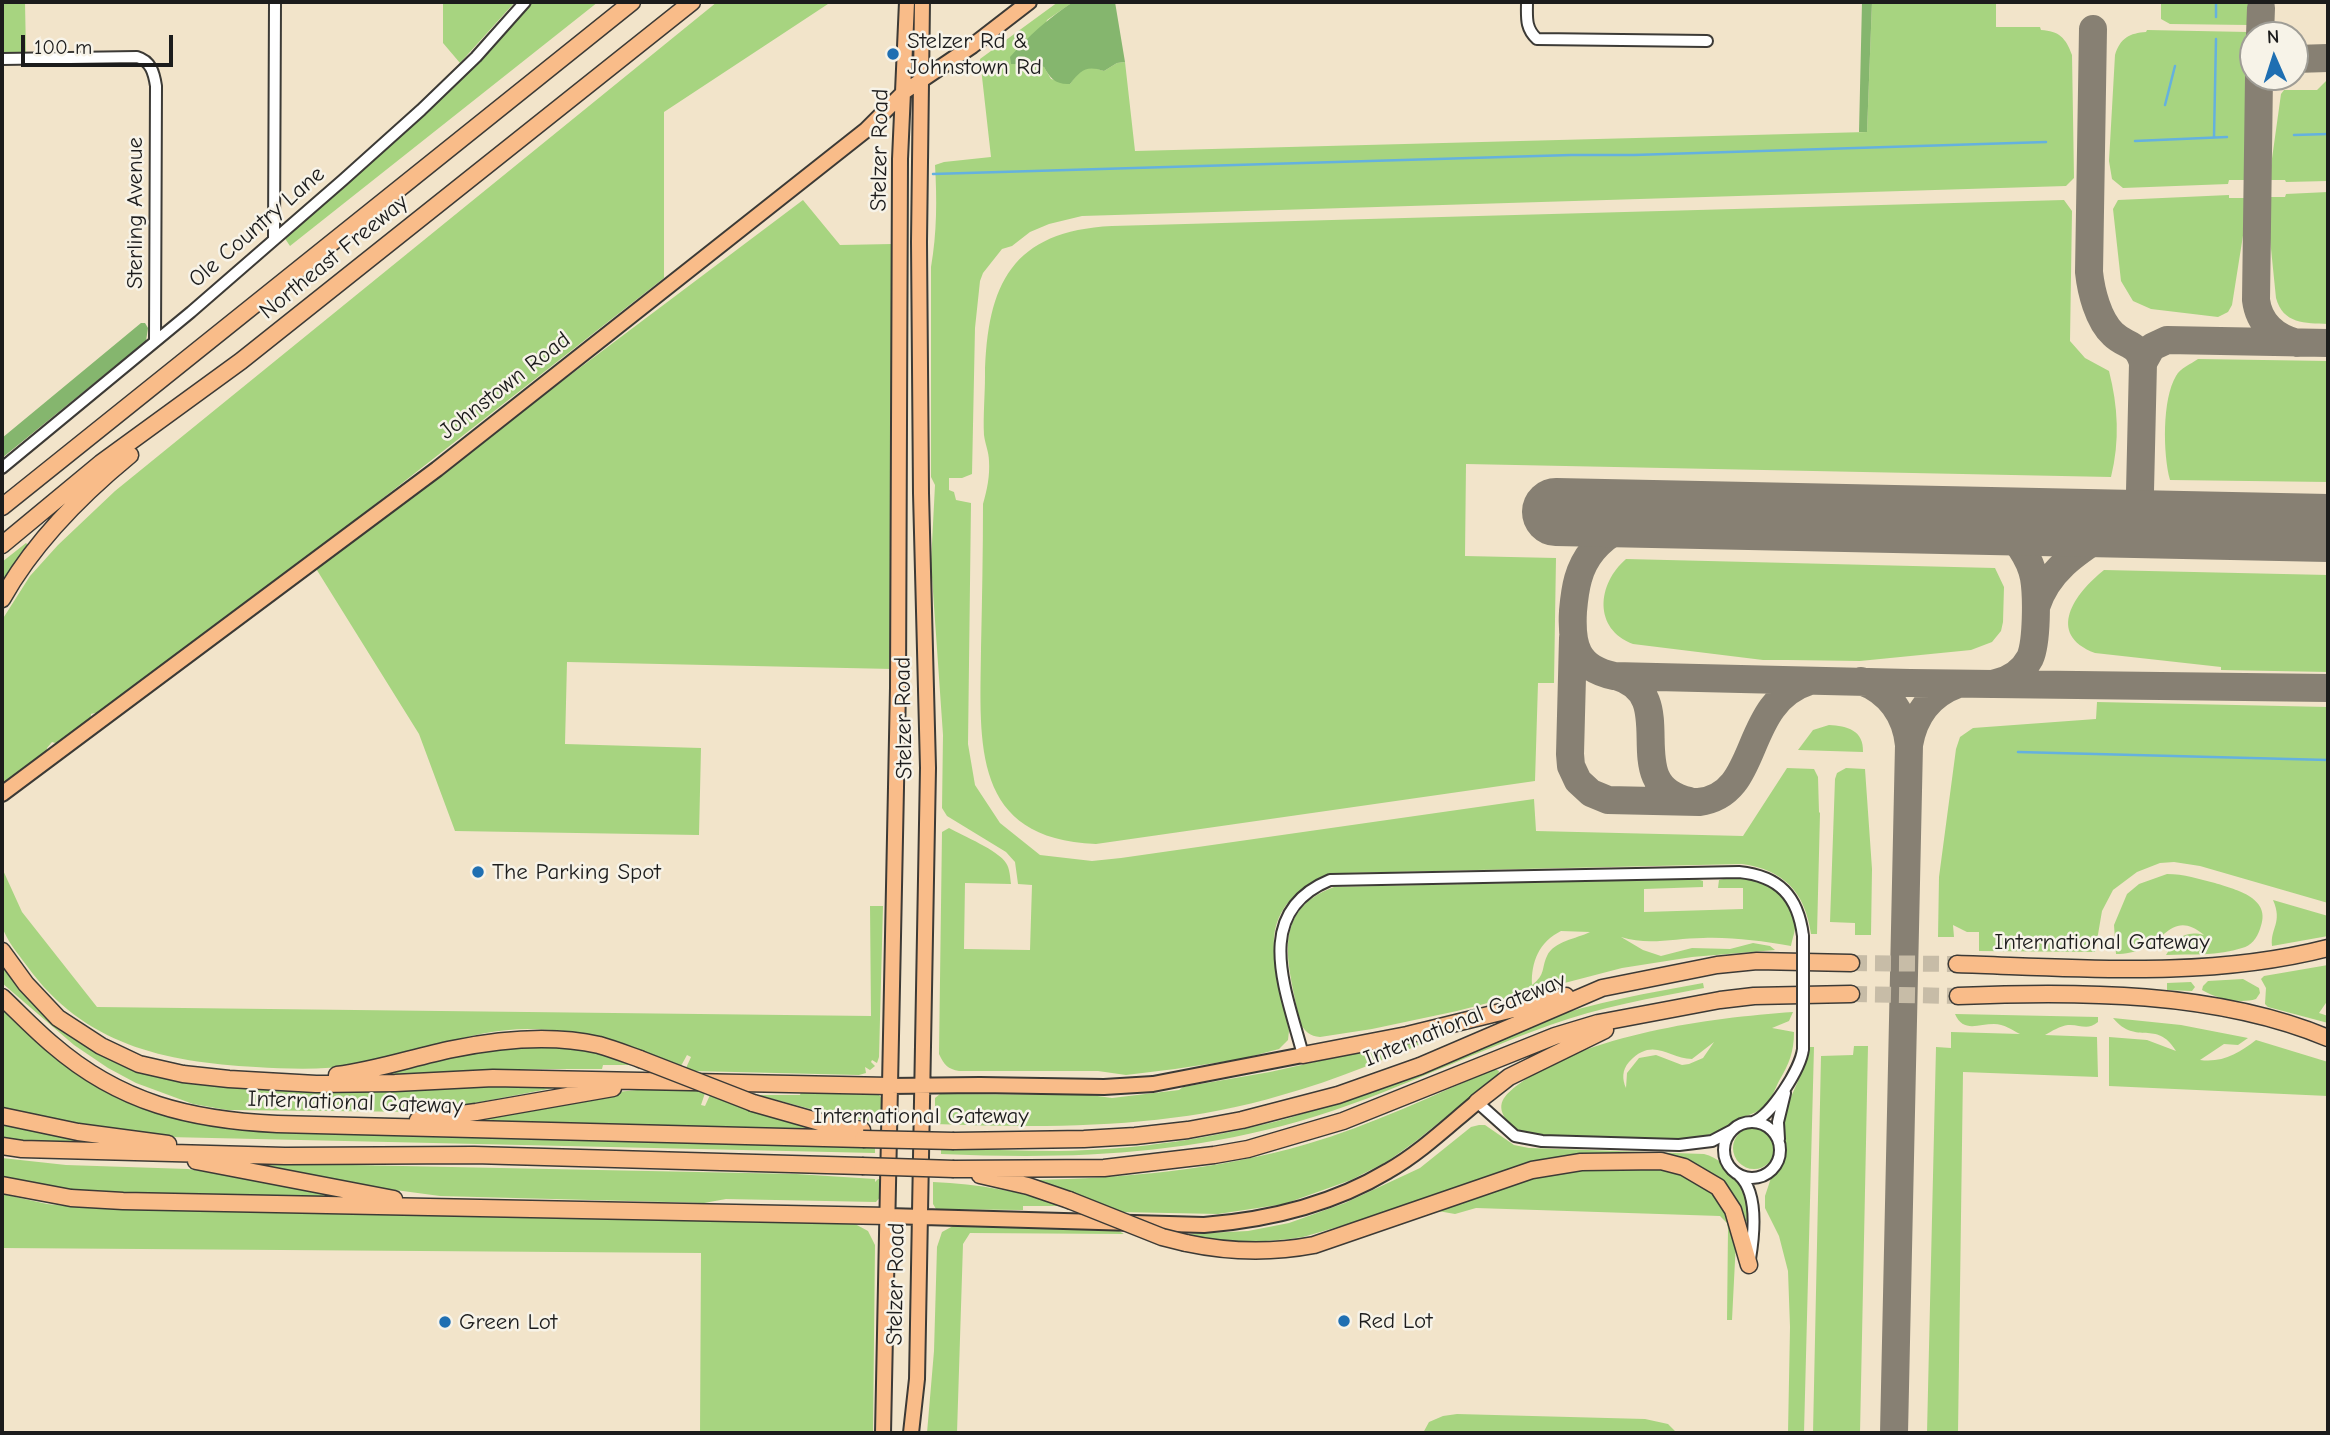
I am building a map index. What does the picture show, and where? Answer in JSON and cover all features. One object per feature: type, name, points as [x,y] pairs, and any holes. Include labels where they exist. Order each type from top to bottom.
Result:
[{"type":"highway","name":"Northeast Freeway","points":[[2,507],[632,2]]},
{"type":"highway","name":"Northeast Freeway","points":[[2,545],[102,463],[241,360],[692,2]]},
{"type":"highway","points":[[2,599],[11,582],[62,516],[109,472],[241,360]]},
{"type":"highway","points":[[2,501],[30,483]]},
{"type":"highway","name":"International Gateway","points":[[1958,964],[2160,970],[2258,961],[2328,948]]},
{"type":"highway","points":[[2,951],[26,984],[58,1018],[101,1046],[139,1064],[183,1074],[316,1084],[493,1079],[890,1086]]},
{"type":"highway","name":"International Gateway","points":[[2,997],[55,1047],[119,1090],[153,1104],[215,1120],[367,1126],[862,1135],[906,1140],[1084,1139],[1188,1130],[1242,1120],[1338,1095],[1420,1066],[1602,988],[1717,965],[1757,961],[1851,963]]},
{"type":"highway","points":[[1303,1055],[1407,1035],[1602,988]]},
{"type":"highway","points":[[22,1149],[272,1155],[474,1155],[954,1169],[1104,1168],[1248,1149],[1343,1121],[1555,1036],[1598,1023],[1754,996],[1851,994]]},
{"type":"highway","points":[[1958,996],[2017,994],[2167,1000],[2295,1018],[2328,1027]]},
{"type":"highway","points":[[2246,1013],[2328,1038]]},
{"type":"highway","points":[[1477,1102],[1509,1077],[1557,1052],[1647,1014]]},
{"type":"highway","points":[[265,1080],[360,1072],[453,1049],[504,1040],[546,1039],[598,1045],[753,1102],[862,1135]]},
{"type":"highway","points":[[367,1126],[476,1112],[569,1094],[648,1083]]},
{"type":"highway","points":[[2,1116],[78,1132],[160,1143],[284,1146],[403,1155]]},
{"type":"highway","points":[[2,1146],[111,1158],[193,1161],[385,1198],[450,1207]]},
{"type":"highway","points":[[954,1169],[1028,1186],[1162,1237],[1186,1243],[1260,1251],[1314,1245],[1542,1168],[1600,1161],[1661,1161],[1684,1167],[1718,1187],[1733,1210],[1749,1265]]},
{"type":"highway","points":[[2,1185],[71,1198],[123,1201],[888,1216]]},
{"type":"main road","name":"Stelzer Road","points":[[883,1433],[898,688],[900,159],[907,2]]},
{"type":"main road","name":"Stelzer Road","points":[[911,1433],[917,1379],[928,768],[921,493],[919,242],[922,2]]},
{"type":"main road","name":"Johnstown Road","points":[[2,794],[443,464],[866,130],[904,92],[1029,2]]},
{"type":"main road","points":[[890,1086],[1104,1087],[1153,1084],[1303,1055]]},
{"type":"main road","points":[[888,1216],[1204,1225],[1243,1222],[1309,1205],[1389,1171],[1477,1102]]},
{"type":"street","points":[[274,239],[275,2]]},
{"type":"street","name":"Ole Country Lane","points":[[2,468],[155,341],[421,110],[476,57],[525,2]]},
{"type":"street","points":[[1527,2],[1529,32],[1536,38],[1707,41]]},
{"type":"street","name":"Sterling Avenue","points":[[2,59],[137,57],[144,59],[154,73],[155,341]]},
{"type":"street","points":[[1303,1055],[1283,976],[1280,938],[1288,914],[1296,902],[1316,886],[1329,880],[1740,872],[1755,873],[1768,878],[1788,894],[1797,908],[1803,936],[1803,1049],[1800,1062],[1790,1081],[1766,1114],[1739,1125],[1712,1141],[1679,1144],[1548,1142],[1524,1139],[1510,1133],[1477,1102]]},
{"type":"street","points":[[1739,1175],[1756,1178],[1771,1171],[1780,1155],[1778,1122],[1790,1081]]},
{"type":"street","points":[[1751,1122],[1766,1125],[1773,1130],[1780,1144]]},
{"type":"street","points":[[1731,1131],[1724,1148],[1726,1159],[1732,1170],[1747,1183],[1751,1196],[1749,1265]]},
{"type":"street","points":[[1679,1144],[1713,1150],[1726,1159]]},
{"type":"green space","points":[[2,2],[25,2],[26,54],[2,54]]},
{"type":"green space","points":[[443,2],[515,2],[460,63],[443,43]]},
{"type":"green space","points":[[530,2],[598,2],[290,246],[284,237],[394,142],[468,72]]},
{"type":"green space","points":[[717,2],[831,2],[664,112],[664,278],[221,625],[207,630],[199,643],[97,717],[95,713],[91,714],[90,725],[62,745],[52,742],[46,755],[2,787],[2,620],[30,576],[58,545],[115,491]]},
{"type":"green space","points":[[1058,2],[1073,2],[1047,20],[1033,64],[1044,67],[1051,79],[1070,84],[1080,70],[1092,67],[1104,71],[1117,63],[1125,62],[1135,151],[1867,132],[1872,2],[1996,2],[1996,27],[2040,27],[2041,30],[2053,32],[2064,40],[2072,55],[2074,178],[2066,186],[1082,216],[1049,224],[1002,249],[980,281],[975,328],[972,474],[962,478],[949,478],[949,490],[954,492],[956,500],[971,503],[968,744],[975,785],[1000,823],[1040,855],[1092,861],[1121,858],[1534,799],[1536,831],[1743,836],[1787,768],[1814,769],[1818,777],[1820,813],[1817,934],[1811,934],[1804,906],[1790,886],[1770,872],[1742,864],[1345,873],[1320,880],[1297,893],[1281,913],[1276,925],[1275,960],[1289,1031],[1288,1040],[1279,1049],[1241,1059],[1126,1075],[1098,1071],[959,1071],[945,1064],[939,1054],[942,832],[949,828],[988,848],[1002,858],[1010,873],[1011,884],[965,883],[964,949],[1030,950],[1032,885],[1018,884],[1015,862],[1006,852],[947,816],[942,808],[943,735],[931,563],[935,485],[931,477],[931,267],[936,216],[935,165],[991,157],[980,59]]},
{"type":"green space","points":[[1073,2],[1115,2],[1125,62],[1117,63],[1104,71],[1084,70],[1070,84],[1054,80],[1044,67],[1011,64],[1010,57],[1024,41]]},
{"type":"green space","points":[[1862,2],[1872,2],[1867,132],[1859,132]]},
{"type":"green space","points":[[2161,2],[2249,2],[2249,21],[2239,21],[2239,25],[2170,24],[2161,19]]},
{"type":"green space","points":[[2146,32],[2239,32],[2239,91],[2247,91],[2246,180],[2229,180],[2228,184],[2123,188],[2112,179],[2109,161],[2115,55],[2126,38]]},
{"type":"green space","points":[[2328,79],[2328,181],[2269,180],[2281,94],[2283,91],[2317,90]]},
{"type":"green space","points":[[2328,192],[2328,324],[2303,322],[2284,313],[2276,298],[2269,229],[2269,197]]},
{"type":"green space","points":[[2229,195],[2229,198],[2245,198],[2245,223],[2232,305],[2228,312],[2218,317],[2151,309],[2133,301],[2121,281],[2113,209],[2118,200]]},
{"type":"green space","points":[[803,200],[840,245],[892,244],[895,365],[893,669],[567,662],[565,744],[701,748],[699,835],[455,831],[419,734],[315,567]]},
{"type":"green space","points":[[2064,200],[2072,211],[2070,341],[2085,358],[2109,371],[2117,424],[2111,477],[1466,464],[1465,556],[1556,558],[1554,683],[1538,683],[1535,781],[1096,844],[1055,838],[1025,825],[1004,805],[991,780],[984,751],[981,719],[983,504],[989,467],[984,428],[985,376],[992,314],[1000,289],[1012,268],[1028,251],[1050,239],[1078,230],[1112,226]]},
{"type":"green space","points":[[141,323],[145,323],[148,328],[146,341],[2,458],[2,438]]},
{"type":"green space","points":[[2198,359],[2328,361],[2328,482],[2170,480],[2165,442],[2168,398],[2178,373]]},
{"type":"green space","points":[[26,543],[29,546],[2,582],[2,562]]},
{"type":"green space","points":[[1626,559],[1995,568],[2004,587],[2003,622],[2001,631],[1992,642],[1971,650],[1860,661],[1763,660],[1633,644],[1611,628],[1604,605],[1609,581]]},
{"type":"green space","points":[[2104,570],[2328,575],[2328,672],[2221,670],[2221,667],[2095,653],[2080,645],[2071,635],[2068,624],[2075,601]]},
{"type":"green space","points":[[2097,702],[2328,707],[2328,903],[2200,866],[2160,863],[2137,872],[2113,890],[2102,911],[2095,952],[1979,951],[1979,932],[1967,932],[1953,925],[1954,937],[1938,937],[1939,877],[1956,749],[1960,737],[1973,728],[2096,719]]},
{"type":"green space","points":[[1829,725],[1857,734],[1863,745],[1863,752],[1798,750],[1813,730]]},
{"type":"green space","points":[[1846,768],[1865,769],[1872,869],[1871,935],[1855,935],[1855,923],[1830,922],[1835,779],[1837,773]]},
{"type":"green space","points":[[2,868],[22,912],[97,1007],[871,1016],[870,906],[883,906],[879,1057],[877,1063],[872,1060],[871,1062],[875,1066],[870,1070],[865,1067],[866,1073],[859,1075],[694,1071],[686,1068],[691,1057],[687,1055],[681,1066],[607,1039],[569,1032],[528,1029],[484,1033],[378,1061],[332,1068],[222,1064],[158,1054],[100,1031],[49,993],[17,952],[2,926]]},
{"type":"green space","points":[[2167,874],[2215,883],[2251,897],[2262,910],[2263,918],[2255,938],[2245,947],[2233,951],[2166,955],[2181,937],[2191,934],[2204,935],[2185,925],[2171,929],[2144,948],[2116,954],[2114,925],[2127,894],[2139,884]]},
{"type":"green space","points":[[1743,878],[1763,884],[1781,896],[1792,913],[1795,924],[1791,946],[1725,938],[1652,941],[1621,937],[1643,950],[1661,956],[1692,948],[1730,949],[1753,943],[1770,946],[1775,950],[1692,957],[1622,968],[1457,1011],[1320,1037],[1308,1033],[1300,1023],[1289,962],[1291,927],[1299,911],[1313,898],[1334,887],[1697,879],[1703,881],[1703,887],[1644,889],[1644,912],[1743,909],[1743,888],[1718,888],[1719,880]],"holes":[[[1561,931],[1590,932],[1566,941],[1550,951],[1539,978],[1532,985],[1535,961],[1547,941]]]},
{"type":"green space","points":[[2273,900],[2328,916],[2328,936],[2272,946],[2277,920]]},
{"type":"green space","points":[[2,965],[34,1004],[69,1034],[110,1057],[157,1074],[575,1084],[427,1112],[227,1110],[193,1104],[136,1083],[74,1045],[2,983]]},
{"type":"green space","points":[[2328,965],[2328,1000],[2319,1013],[2328,1016],[2328,1023],[2265,1004],[2266,988],[2261,979],[2264,976]]},
{"type":"green space","points":[[2243,979],[2259,988],[2260,993],[2256,999],[2229,1000],[2202,990],[2208,981]]},
{"type":"green space","points":[[2191,982],[2195,987],[2192,991],[2167,990],[2167,983]]},
{"type":"green space","points":[[1703,983],[1704,988],[1569,1019],[1350,1105],[1239,1136],[1197,1144],[1113,1153],[1028,1156],[941,1154],[941,1149],[1058,1151],[1117,1148],[1175,1142],[1261,1125],[1322,1108],[1511,1032],[1563,1014],[1622,998]]},
{"type":"green space","points":[[2,1005],[127,1101],[188,1122],[248,1130],[875,1147],[875,1153],[168,1137],[133,1134],[2,1110]]},
{"type":"green space","points":[[1793,1012],[1789,1021],[1772,1028],[1794,1032],[1788,1063],[1768,1102],[1759,1111],[1711,1134],[1671,1139],[1539,1137],[1517,1129],[1504,1116],[1501,1105],[1509,1092],[1547,1067],[1579,1052],[1687,1024]],"holes":[[[1714,1042],[1703,1058],[1682,1065],[1656,1055],[1639,1058],[1627,1073],[1626,1088],[1623,1075],[1625,1068],[1638,1054],[1653,1050],[1692,1059]]]},
{"type":"green space","points":[[1955,1014],[2098,1017],[2098,1022],[2090,1026],[2065,1026],[2045,1035],[2097,1037],[2098,1077],[1963,1072],[1958,1433],[1927,1433],[1936,1047],[1951,1048],[1951,1032],[2020,1034],[1998,1024],[1967,1026],[1958,1020]]},
{"type":"green space","points":[[2113,1018],[2181,1025],[2248,1038],[2238,1045],[2224,1044],[2200,1060],[2216,1060],[2230,1056],[2256,1040],[2328,1062],[2328,1096],[2109,1086],[2109,1037],[2147,1040],[2176,1051],[2169,1041],[2161,1036],[2130,1031]]},
{"type":"green space","points":[[1440,1034],[1441,1036],[1323,1082],[1239,1106],[1196,1114],[1066,1126],[935,1124],[935,1098],[940,1094],[1090,1095],[1112,1098],[1179,1090]]},
{"type":"green space","points":[[540,1043],[591,1050],[637,1065],[603,1065],[602,1069],[507,1069],[381,1075],[448,1056]]},
{"type":"green space","points":[[1854,1046],[1868,1046],[1860,1433],[1813,1433],[1821,1056],[1853,1055]]},
{"type":"green space","points":[[1809,1047],[1814,1047],[1804,1433],[1788,1433],[1788,1271],[1779,1236],[1765,1208],[1765,1196],[1771,1178],[1785,1156],[1784,1113],[1805,1065]]},
{"type":"green space","points":[[1495,1069],[1499,1071],[1498,1075],[1388,1161],[1351,1180],[1284,1204],[1218,1214],[1119,1212],[1033,1180],[1172,1171],[1273,1153],[1355,1128]]},
{"type":"green space","points":[[695,1089],[705,1093],[701,1105],[705,1106],[710,1095],[811,1125],[808,1129],[460,1121],[607,1093]]},
{"type":"green space","points":[[801,1092],[879,1095],[883,1100],[882,1123],[833,1115],[758,1095],[800,1095]]},
{"type":"green space","points":[[2,1122],[112,1143],[33,1143],[2,1139]]},
{"type":"green space","points":[[1485,1125],[1514,1145],[1529,1148],[1704,1154],[1723,1163],[1737,1180],[1746,1200],[1747,1221],[1744,1223],[1702,1169],[1585,1155],[1303,1237],[1244,1242],[1186,1234],[1248,1231],[1289,1223],[1345,1203],[1420,1168],[1471,1127]]},
{"type":"green space","points":[[1754,1127],[1769,1133],[1775,1148],[1769,1163],[1754,1169],[1739,1163],[1733,1148],[1739,1133]]},
{"type":"green space","points":[[2,1158],[66,1165],[188,1169],[351,1196],[350,1200],[80,1194],[2,1179]]},
{"type":"green space","points":[[254,1163],[796,1174],[875,1179],[875,1182],[882,1179],[881,1196],[876,1202],[726,1199],[704,1203],[440,1196],[358,1185]]},
{"type":"green space","points":[[1657,1167],[1679,1171],[1709,1189],[1725,1208],[1736,1241],[1732,1320],[1727,1320],[1728,1229],[1727,1223],[1720,1216],[1476,1208],[1455,1214],[1438,1211],[1518,1180],[1585,1168]]},
{"type":"green space","points":[[933,1182],[999,1189],[1062,1206],[1023,1206],[1023,1210],[936,1209],[933,1204]]},
{"type":"green space","points":[[2,1194],[76,1207],[855,1224],[868,1231],[875,1245],[873,1433],[700,1433],[701,1253],[2,1248]]},
{"type":"green space","points":[[953,1226],[1119,1231],[1124,1234],[970,1233],[963,1244],[957,1433],[927,1433],[934,1351],[937,1247],[942,1232]]},
{"type":"green space","points":[[1457,1414],[1645,1419],[1668,1424],[1677,1433],[1423,1433],[1429,1422]]},
{"type":"waterway","points":[[2216,2],[2216,17]]},
{"type":"waterway","points":[[2214,137],[2216,39]]},
{"type":"waterway","points":[[2165,105],[2175,66]]},
{"type":"waterway","points":[[2294,135],[2328,134]]},
{"type":"waterway","points":[[2135,141],[2227,137]]},
{"type":"waterway","points":[[933,174],[2046,142]]},
{"type":"waterway","points":[[2018,752],[2328,760]]},
{"type":"taxiway","points":[[2261,8],[2261,21]]},
{"type":"taxiway","points":[[2093,29],[2089,272],[2103,321],[2113,334],[2138,351],[2143,363],[2140,491]]},
{"type":"taxiway","points":[[2309,59],[2328,58]]},
{"type":"taxiway","points":[[2259,91],[2256,300],[2264,323],[2275,333],[2297,343]]},
{"type":"taxiway","points":[[2143,363],[2152,347],[2167,340],[2328,343]]},
{"type":"taxiway","points":[[2036,607],[2043,591],[2063,565],[2131,516],[2140,500]]},
{"type":"taxiway","points":[[1659,514],[1607,536],[1593,550],[1581,571],[1576,586],[1573,634],[1584,661],[1601,672],[1614,676],[1910,683],[2328,688]]},
{"type":"taxiway","points":[[1976,521],[2007,533],[2021,548],[2034,578],[2036,619],[2030,658],[2016,674],[1996,683]]},
{"type":"taxiway","points":[[2110,536],[2165,525]]},
{"type":"taxiway","points":[[1573,638],[1571,766],[1578,781],[1591,793],[1608,800],[1699,802],[1719,795],[1734,783],[1772,708],[1788,692],[1810,681]]},
{"type":"taxiway","points":[[1616,676],[1636,686],[1646,702],[1656,777],[1667,792],[1689,801]]},
{"type":"taxiway","points":[[1861,681],[1888,698],[1900,714],[1909,745]]},
{"type":"taxiway","points":[[1894,1433],[1909,745],[1915,724],[1925,707],[1939,694],[1958,684]]},
{"type":"runway","points":[[1556,512],[2328,528]]},
{"type":"tunnel","points":[[1851,963],[1957,964]]},
{"type":"tunnel","points":[[1851,994],[1958,996]]},
{"type":"place","name":"Stelzer Rd & Johnstown Rd","points":[[893,54]]},
{"type":"place","name":"The Parking Spot","points":[[478,872]]},
{"type":"place","name":"Red Lot","points":[[1344,1321]]},
{"type":"place","name":"Green Lot","points":[[445,1322]]}]
